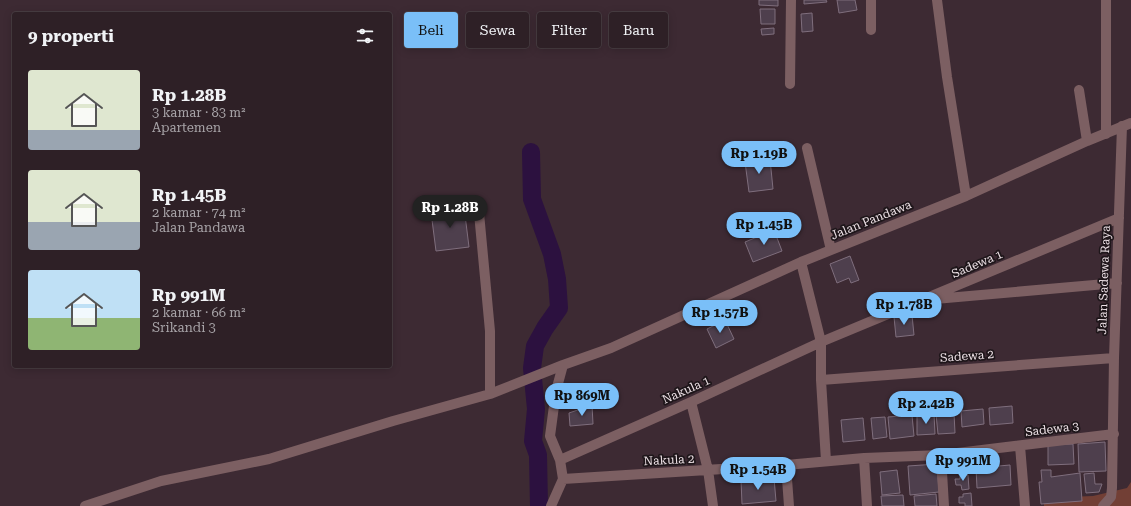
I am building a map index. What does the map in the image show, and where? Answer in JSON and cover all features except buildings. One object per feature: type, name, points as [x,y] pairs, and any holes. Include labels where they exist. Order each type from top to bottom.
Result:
[{"type":"street","points":[[790,0],[790,84]]},
{"type":"street","points":[[871,0],[871,30]]},
{"type":"street","points":[[937,0],[947,77],[966,196]]},
{"type":"street","points":[[1106,0],[1106,134]]},
{"type":"street","points":[[1080,90],[1087,141]]},
{"type":"street","name":"Jalan Pandawa","points":[[85,506],[161,481],[269,459],[393,421],[490,394],[611,348],[801,262],[966,196],[1127,124]]},
{"type":"street","name":"Jalan Sadewa Raya","points":[[1104,506],[1111,497],[1119,218],[1127,124]]},
{"type":"street","points":[[807,148],[831,250]]},
{"type":"street","points":[[480,213],[490,331],[490,394]]},
{"type":"street","name":"Sadewa 1","points":[[821,342],[926,300],[1119,218]]},
{"type":"street","points":[[801,262],[821,342],[821,380],[826,461]]},
{"type":"street","points":[[926,300],[1118,283]]},
{"type":"street","name":"Nakula 1","points":[[560,460],[821,342]]},
{"type":"street","name":"Sadewa 2","points":[[821,380],[1114,358]]},
{"type":"street","points":[[552,506],[562,479],[560,460],[550,436],[556,391],[563,365]]},
{"type":"street","points":[[691,402],[708,470],[713,506]]},
{"type":"street","name":"Sadewa 3","points":[[826,461],[941,455],[1114,434]]},
{"type":"street","points":[[1020,446],[1025,506]]},
{"type":"street","points":[[941,455],[944,506]]},
{"type":"street","points":[[864,458],[867,506]]},
{"type":"street","name":"Nakula 2","points":[[562,479],[786,465],[826,461]]},
{"type":"street","points":[[786,465],[789,506]]},
{"type":"shaded area","points":[[1131,482],[1131,506],[1044,506],[1044,498],[1093,496],[1127,488]]},
{"type":"waterway","points":[[531,152],[532,199],[552,254],[557,279],[559,308],[535,346],[532,368],[536,409],[533,441],[538,455],[539,506]]}]
